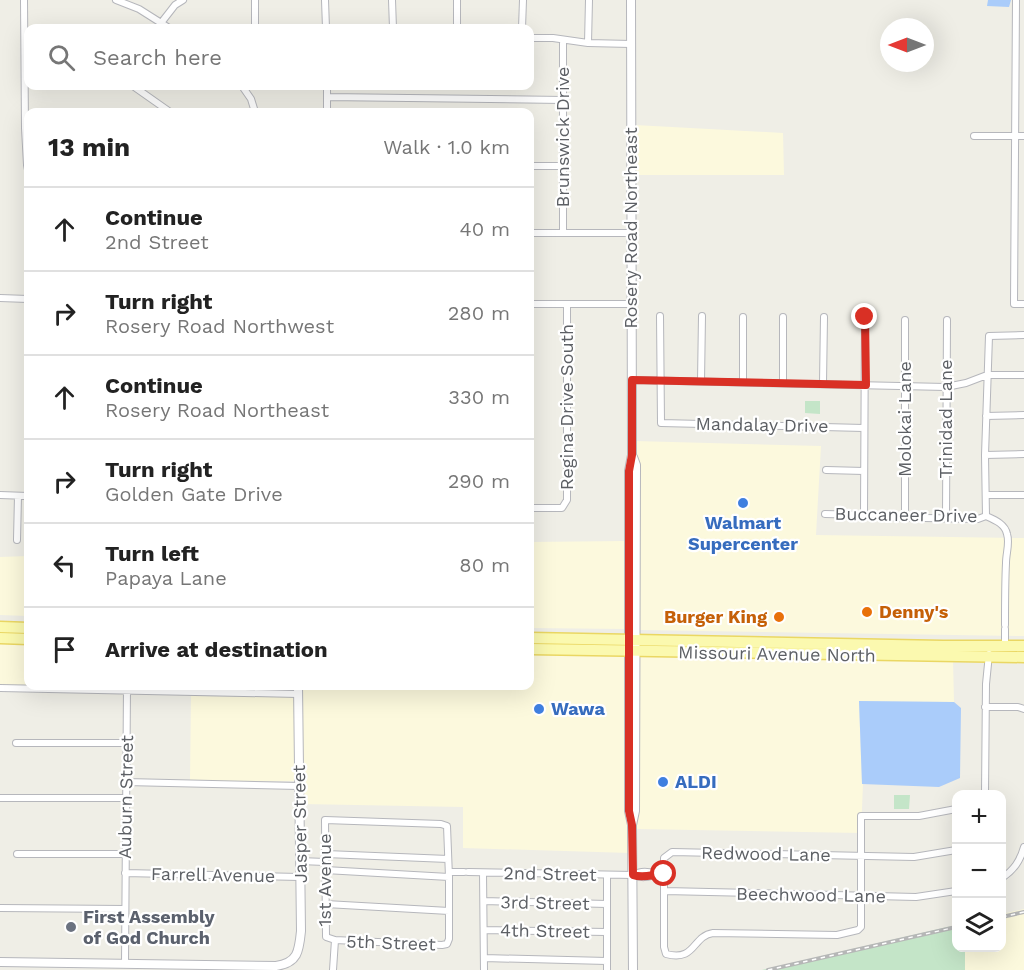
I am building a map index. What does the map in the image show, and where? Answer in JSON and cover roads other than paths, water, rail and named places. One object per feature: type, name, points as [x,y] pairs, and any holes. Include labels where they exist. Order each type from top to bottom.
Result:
[{"type":"main road","points":[[0,627],[24,628]]},
{"type":"main road","points":[[0,638],[24,639]]},
{"type":"main road","name":"Missouri Avenue North","points":[[534,640],[748,653],[1005,652],[1024,657]]},
{"type":"main road","points":[[748,653],[754,648],[804,648],[810,643]]},
{"type":"main road","name":"Missouri Avenue North","points":[[632,645],[831,643],[990,652]]},
{"type":"main road","points":[[818,654],[831,643]]},
{"type":"main road","name":"Missouri Avenue North","points":[[1005,652],[1024,646]]},
{"type":"street","points":[[24,0],[25,24]]},
{"type":"street","points":[[116,0],[139,9],[164,24]]},
{"type":"street","points":[[161,22],[175,5],[183,0]]},
{"type":"street","points":[[255,0],[255,24]]},
{"type":"street","points":[[325,0],[326,24]]},
{"type":"street","points":[[392,0],[393,24]]},
{"type":"street","points":[[457,0],[458,24]]},
{"type":"street","points":[[522,24],[523,0]]},
{"type":"street","points":[[588,43],[589,0]]},
{"type":"street","name":"Rosery Road Northeast","points":[[632,0],[632,455],[629,471],[632,645]]},
{"type":"street","points":[[1016,0],[1014,304],[1024,304]]},
{"type":"street","points":[[534,38],[631,44]]},
{"type":"street","name":"Brunswick Drive","points":[[563,40],[563,233]]},
{"type":"street","points":[[27,90],[27,108]]},
{"type":"street","points":[[139,90],[164,108]]},
{"type":"street","points":[[245,90],[254,108]]},
{"type":"street","points":[[327,90],[327,108]]},
{"type":"street","points":[[327,98],[564,100]]},
{"type":"street","points":[[974,136],[1024,136]]},
{"type":"street","points":[[534,166],[563,166]]},
{"type":"street","points":[[534,233],[632,233]]},
{"type":"street","points":[[0,298],[24,299]]},
{"type":"street","points":[[534,304],[632,304]]},
{"type":"street","name":"Regina Drive South","points":[[534,508],[562,508],[567,500],[567,304]]},
{"type":"street","points":[[660,315],[660,380]]},
{"type":"street","points":[[701,381],[702,316]]},
{"type":"street","points":[[743,317],[743,382]]},
{"type":"street","points":[[783,317],[783,382]]},
{"type":"street","points":[[823,384],[824,317]]},
{"type":"street","points":[[864,515],[865,317]]},
{"type":"street","name":"Molokai Lane","points":[[904,320],[905,518]]},
{"type":"street","name":"Trinidad Lane","points":[[946,519],[947,320]]},
{"type":"street","points":[[1005,652],[1007,533],[1004,526],[986,516],[985,454],[989,336],[1024,335]]},
{"type":"street","points":[[632,380],[946,387],[987,375],[1024,375]]},
{"type":"street","name":"Mandalay Drive","points":[[660,380],[661,423],[864,428]]},
{"type":"street","points":[[986,416],[1024,415]]},
{"type":"street","points":[[985,454],[1024,454]]},
{"type":"street","points":[[826,470],[864,471]]},
{"type":"street","points":[[0,495],[24,496]]},
{"type":"street","points":[[986,495],[1024,495]]},
{"type":"street","points":[[17,540],[18,496]]},
{"type":"street","name":"Buccaneer Drive","points":[[825,514],[946,519],[978,519],[986,516]]},
{"type":"street","points":[[632,645],[629,811],[632,825],[633,970]]},
{"type":"street","points":[[632,645],[635,757],[635,811],[632,825]]},
{"type":"street","points":[[985,790],[985,707],[990,652]]},
{"type":"street","points":[[0,688],[24,688]]},
{"type":"street","name":"Auburn Street","points":[[125,963],[127,690]]},
{"type":"street","name":"Jasper Street","points":[[228,968],[286,964],[293,960],[300,944],[298,690]]},
{"type":"street","points":[[985,707],[1024,709]]},
{"type":"street","points":[[629,721],[632,728],[632,751],[635,757]]},
{"type":"street","points":[[16,743],[127,743]]},
{"type":"street","points":[[126,782],[299,786]]},
{"type":"street","points":[[0,798],[126,798]]},
{"type":"street","points":[[664,874],[664,947],[666,954],[673,956],[691,951],[701,937],[713,933],[837,935],[858,930],[861,927],[861,816],[919,816],[952,810]]},
{"type":"street","name":"1st Avenue","points":[[333,970],[335,940],[326,937],[325,820],[441,824],[447,826],[448,859]]},
{"type":"street","points":[[1006,875],[1014,868],[1024,847]]},
{"type":"street","name":"Redwood Lane","points":[[664,874],[664,858],[672,852],[914,857],[952,851]]},
{"type":"street","points":[[17,854],[125,854]]},
{"type":"street","points":[[326,854],[448,859],[449,911],[326,904]]},
{"type":"street","points":[[300,861],[325,862]]},
{"type":"street","points":[[325,870],[449,874]]},
{"type":"street","name":"2nd Street","points":[[449,874],[466,872],[607,876],[652,872],[664,874]]},
{"type":"street","name":"Farrell Avenue","points":[[125,873],[300,877]]},
{"type":"street","points":[[483,873],[484,970]]},
{"type":"street","points":[[607,876],[607,970]]},
{"type":"street","name":"Beechwood Lane","points":[[665,891],[916,897],[952,892]]},
{"type":"street","name":"3rd Street","points":[[484,901],[607,904]]},
{"type":"street","points":[[0,908],[125,909]]},
{"type":"street","name":"5th Street","points":[[335,940],[447,944],[449,911]]},
{"type":"street","name":"4th Street","points":[[484,930],[607,932]]},
{"type":"street","points":[[484,958],[607,961]]},
{"type":"street","points":[[0,962],[125,963],[162,967],[228,968]]},
{"type":"water","points":[[988,0],[1011,0],[1009,7],[987,6]]},
{"type":"water","points":[[859,701],[954,702],[961,708],[960,778],[939,787],[862,784]]},
{"type":"railway","points":[[1006,916],[1024,912]]},
{"type":"railway","points":[[768,970],[952,928]]},
{"type":"place","name":"Walmart Supercenter","points":[[743,503]]},
{"type":"place","name":"Denny's","points":[[867,612]]},
{"type":"place","name":"Burger King","points":[[779,617]]},
{"type":"place","name":"Wawa","points":[[539,709]]},
{"type":"place","name":"ALDI","points":[[663,782]]},
{"type":"place","name":"First Assembly of God Church","points":[[71,927]]}]
